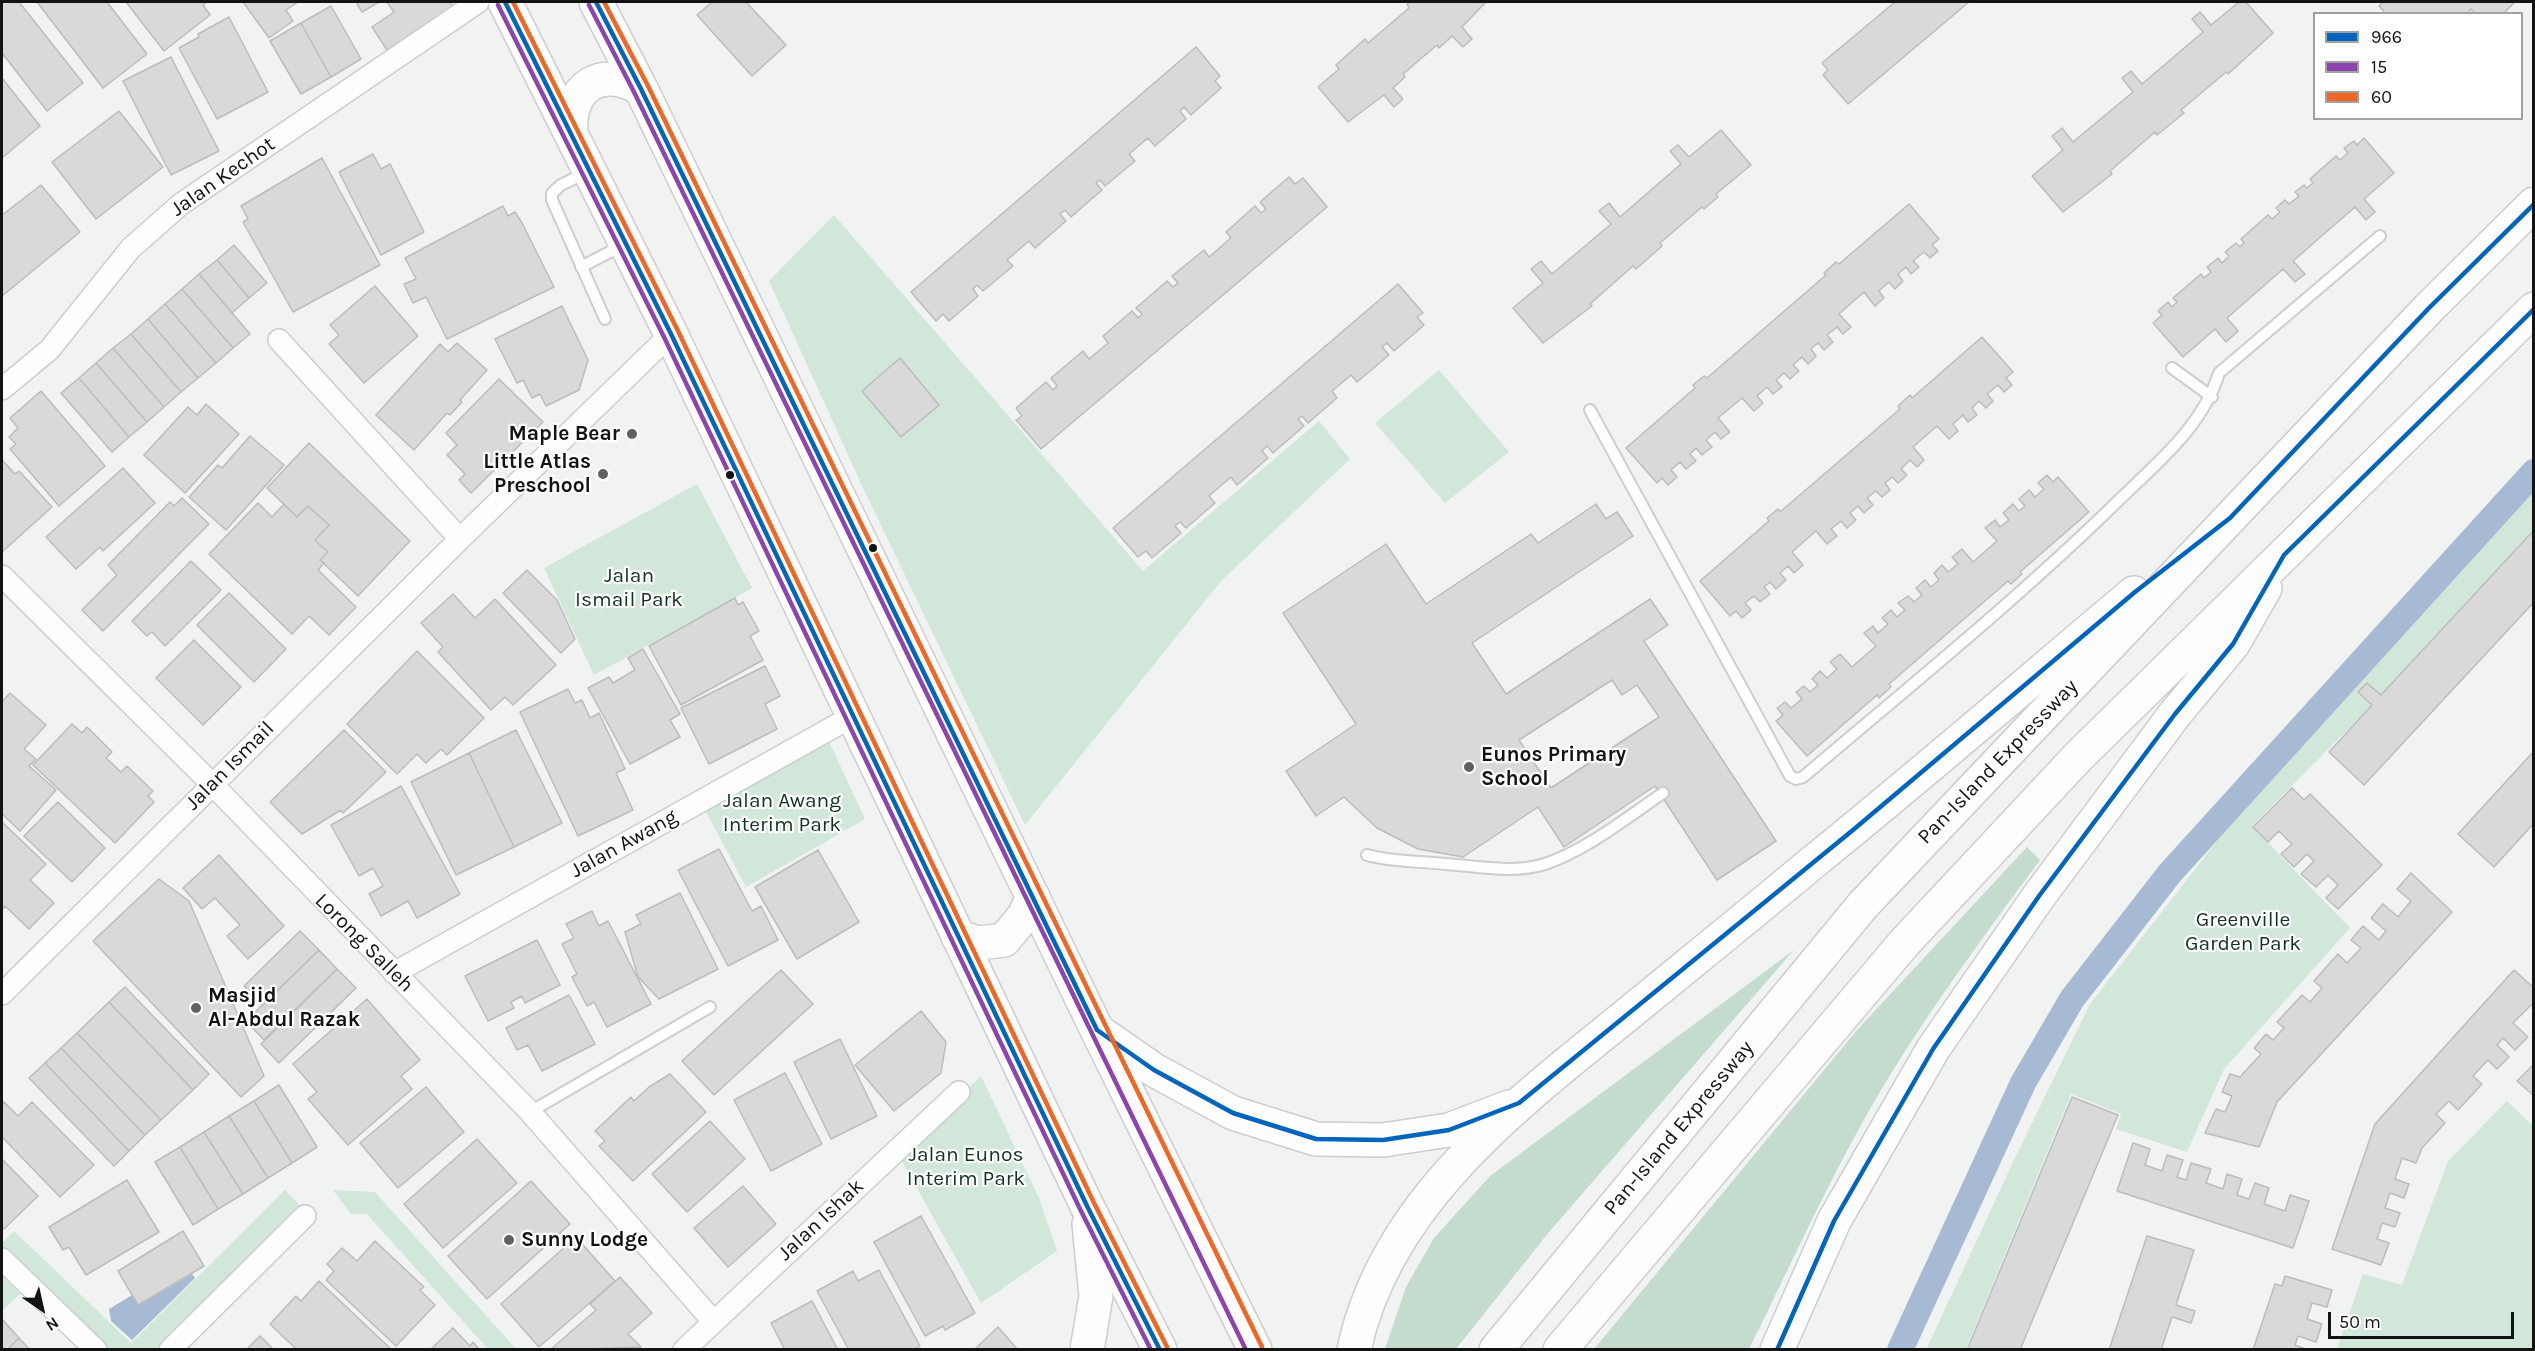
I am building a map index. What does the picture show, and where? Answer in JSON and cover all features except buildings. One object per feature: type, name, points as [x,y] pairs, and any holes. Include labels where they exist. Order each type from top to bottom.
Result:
[{"type":"highway","points":[[505,2],[670,334],[1087,1206],[1160,1350]]},
{"type":"highway","points":[[596,2],[641,89],[1096,1030],[1255,1350]]},
{"type":"highway","points":[[571,132],[570,114],[577,96],[590,84],[608,78],[626,79],[641,89]]},
{"type":"highway","name":"Pan-Island Expressway","points":[[1496,1350],[1863,904],[2429,308],[2534,204]]},
{"type":"highway","points":[[1560,1350],[1905,942],[2078,757],[2534,309]]},
{"type":"highway","points":[[1354,1350],[1362,1314],[1394,1244],[1442,1182],[1519,1103],[1853,830],[2135,592],[2230,518]]},
{"type":"highway","points":[[1777,1350],[1834,1221],[1933,1048],[2046,886],[2175,714],[2233,644],[2284,555]]},
{"type":"highway","points":[[958,937],[979,943],[1004,940],[1024,916],[1033,897]]},
{"type":"highway","points":[[1096,1030],[1155,1070],[1233,1113],[1316,1139],[1383,1140],[1449,1130],[1519,1103]]},
{"type":"highway","points":[[1087,1206],[1096,1296],[1087,1350]]},
{"type":"street","name":"Jalan Kechot","points":[[2,389],[49,350],[131,248],[181,204],[478,2]]},
{"type":"street","name":"Jalan Ismail","points":[[2,994],[670,334]]},
{"type":"street","points":[[279,340],[460,539]]},
{"type":"street","name":"Lorong Salleh","points":[[2,576],[212,784],[530,1112],[714,1321]]},
{"type":"street","name":"Jalan Awang","points":[[394,973],[853,716]]},
{"type":"street","name":"Jalan Ishak","points":[[684,1350],[959,1092]]},
{"type":"street","points":[[170,1350],[305,1216]]},
{"type":"street","points":[[2,1259],[96,1350]]},
{"type":"lane","points":[[590,171],[561,185],[552,193],[552,200],[604,319]]},
{"type":"lane","points":[[1590,410],[1784,766],[1790,776],[1796,779],[1803,777],[2050,568],[2193,426],[2212,397],[2219,373],[2380,236]]},
{"type":"lane","points":[[581,267],[626,244]]},
{"type":"lane","points":[[2172,368],[2212,397]]},
{"type":"lane","points":[[1368,855],[1387,861],[1410,860],[1509,869],[1546,864],[1588,843],[1663,793]]},
{"type":"lane","points":[[530,1112],[710,1007]]},
{"type":"green space","points":[[834,215],[1143,571],[1319,421],[1350,459],[1221,581],[1025,825],[864,490],[769,281]]},
{"type":"green space","points":[[1439,370],[1509,452],[1445,503],[1375,423]]},
{"type":"green space","name":"Jalan Ismail Park","points":[[697,484],[752,588],[594,675],[544,568]]},
{"type":"green space","name":"Greenville Garden Park","points":[[2533,485],[2533,530],[2381,695],[2367,683],[2358,692],[2372,705],[2252,826],[2350,928],[2224,1069],[2187,1152],[2116,1129],[2121,1114],[2071,1094],[1966,1349],[1926,1350],[2014,1160],[2090,1004],[2235,818]]},
{"type":"green space","name":"Jalan Awang Interim Park","points":[[826,735],[865,819],[746,887],[702,804]]},
{"type":"green space","points":[[2027,847],[2040,860],[1940,999],[1884,1085],[1830,1183],[1749,1349],[1594,1349],[1857,1030]]},
{"type":"green space","points":[[1794,950],[1549,1232],[1456,1349],[1385,1349],[1406,1287],[1434,1238],[1490,1176]]},
{"type":"green space","name":"Jalan Eunos Interim Park","points":[[981,1076],[1039,1198],[1057,1251],[981,1303],[898,1154]]},
{"type":"green space","points":[[2507,1101],[2533,1126],[2533,1349],[2337,1349],[2363,1274],[2402,1285],[2448,1161]]},
{"type":"green space","points":[[285,1190],[303,1209],[164,1349],[102,1349],[2,1253],[2,1243],[14,1231],[131,1343]]},
{"type":"green space","points":[[333,1190],[375,1192],[516,1349],[488,1349],[367,1214],[351,1214]]},
{"type":"green space","points":[[2,1276],[20,1294],[2,1311]]},
{"type":"water","points":[[192,1274],[195,1278],[132,1340],[111,1321],[109,1309],[132,1295],[139,1305]]},
{"type":"waterway","points":[[1900,1350],[2023,1083],[2072,999],[2170,873],[2534,472]]},
{"type":"transit line","name":"966","points":[[505,2],[671,334],[1087,1206],[1160,1350]]},
{"type":"transit line","name":"60","points":[[513,2],[678,331],[1094,1203],[1167,1347]]},
{"type":"transit line","name":"966","points":[[596,2],[641,89],[1097,1030],[1154,1070],[1233,1113],[1316,1139],[1383,1140],[1449,1130],[1519,1103],[1853,830],[2135,592],[2230,518],[2429,308],[2534,204]]},
{"type":"transit line","name":"60","points":[[604,2],[648,86],[1262,1347]]},
{"type":"transit line","name":"15","points":[[498,5],[664,337],[1080,1209],[1151,1350]]},
{"type":"transit line","name":"15","points":[[589,5],[634,92],[1246,1350]]},
{"type":"transit line","name":"966","points":[[1777,1350],[1834,1221],[1933,1049],[2039,896],[2175,714],[2233,644],[2284,555],[2534,309]]},
{"type":"place","name":"Maple Bear","points":[[632,434]]},
{"type":"place","name":"Little Atlas Preschool","points":[[603,474]]},
{"type":"place","name":"Eunos Primary School","points":[[1469,767]]},
{"type":"place","name":"Masjid Al-Abdul Razak","points":[[196,1008]]},
{"type":"place","name":"Sunny Lodge","points":[[509,1240]]}]
